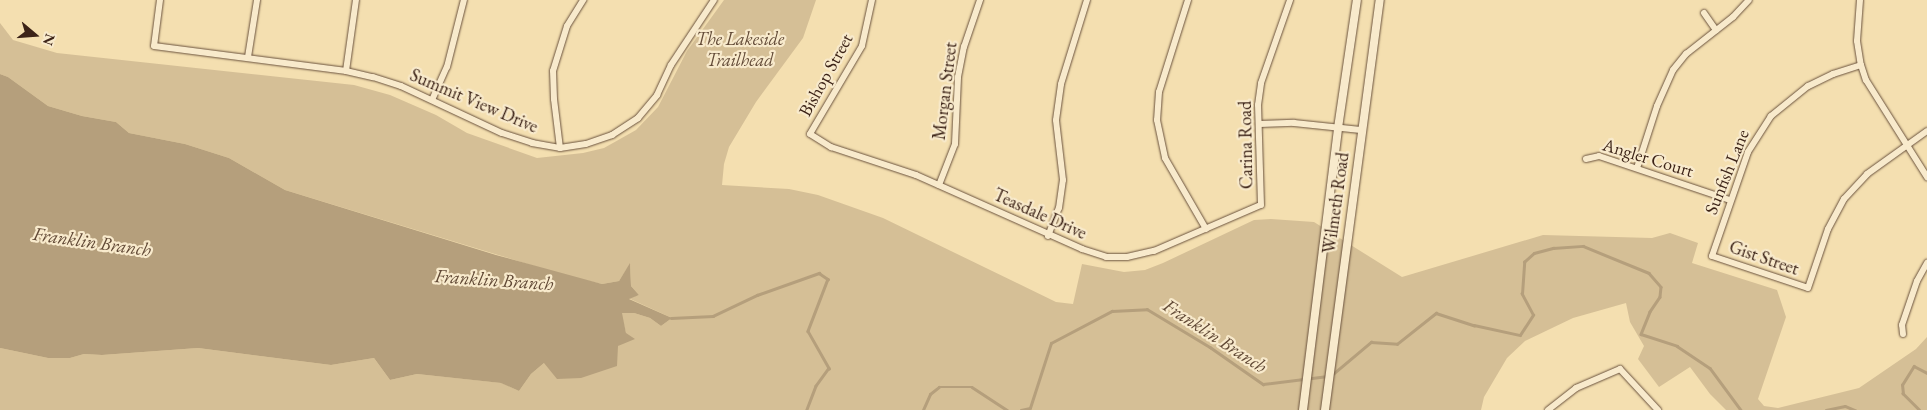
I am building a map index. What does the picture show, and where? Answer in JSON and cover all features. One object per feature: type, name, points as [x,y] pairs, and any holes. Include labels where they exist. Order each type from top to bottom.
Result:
[{"type":"street","name":"Summit View Drive","points":[[160,0],[154,46],[346,71],[401,86],[502,133],[532,143],[560,148],[586,144],[612,135],[638,118],[657,95],[671,65],[714,0]]},
{"type":"street","points":[[248,58],[257,0]]},
{"type":"street","points":[[346,71],[356,0]]},
{"type":"street","points":[[432,100],[447,67],[464,0]]},
{"type":"street","points":[[560,148],[554,99],[553,71],[568,26],[583,0]]},
{"type":"street","name":"Bishop Street","points":[[810,134],[862,46],[872,0]]},
{"type":"street","name":"Morgan Street","points":[[939,185],[955,144],[958,77],[962,54],[980,0]]},
{"type":"street","points":[[1048,236],[1059,208],[1063,180],[1056,120],[1061,84],[1087,0]]},
{"type":"street","points":[[1188,0],[1159,92],[1157,120],[1165,158],[1206,228]]},
{"type":"street","name":"Carina Road","points":[[1261,205],[1258,106],[1261,83],[1290,0]]},
{"type":"street","name":"Wilmeth Road","points":[[1303,410],[1338,128],[1358,0]]},
{"type":"street","name":"Wilmeth Road","points":[[1325,410],[1342,270],[1380,0]]},
{"type":"street","points":[[1637,168],[1657,106],[1673,70],[1686,54],[1738,12],[1749,0]]},
{"type":"street","points":[[1860,0],[1857,25],[1860,66],[1877,101],[1927,177]]},
{"type":"street","points":[[1704,14],[1716,30]]},
{"type":"street","name":"Sunfish Lane","points":[[1712,256],[1748,152],[1770,116],[1808,86],[1833,74],[1860,66]]},
{"type":"street","points":[[1260,124],[1294,123],[1361,130]]},
{"type":"street","points":[[1906,146],[1927,131]]},
{"type":"street","name":"Teasdale Drive","points":[[810,134],[830,147],[939,185],[1048,236],[1106,257],[1127,258],[1154,251],[1261,205]]},
{"type":"street","name":"Gist Street","points":[[1712,256],[1808,288],[1828,229],[1844,199],[1867,174],[1906,146]]},
{"type":"street","name":"Angler Court","points":[[1586,159],[1598,156],[1730,200]]},
{"type":"street","points":[[1903,334],[1901,330],[1916,281],[1927,264]]},
{"type":"street","points":[[1548,410],[1576,388],[1620,368],[1658,410]]},
{"type":"green space","name":"The Lakeside Trailhead","points":[[724,0],[816,0],[803,38],[756,102],[729,147],[724,164],[722,185],[789,189],[818,195],[883,218],[1056,302],[1073,304],[1082,264],[1124,272],[1145,270],[1254,220],[1271,219],[1314,222],[1402,277],[1543,235],[1652,238],[1670,233],[1698,243],[1692,263],[1777,290],[1786,317],[1758,399],[1764,406],[1778,408],[1859,388],[1916,349],[1927,337],[1927,410],[1726,410],[1710,394],[1690,367],[1659,387],[1638,359],[1644,346],[1630,322],[1626,303],[1573,318],[1525,341],[1507,358],[1484,397],[1481,410],[0,410],[0,348],[48,358],[70,358],[84,354],[102,355],[198,348],[331,365],[374,358],[390,380],[417,374],[502,383],[519,391],[531,374],[544,363],[618,346],[626,333],[621,313],[634,313],[650,318],[661,326],[672,318],[628,298],[639,295],[631,286],[630,264],[619,281],[602,284],[567,276],[285,190],[229,158],[185,144],[129,133],[116,122],[82,116],[48,106],[8,77],[0,74],[0,23],[13,40],[57,53],[354,85],[390,95],[436,115],[467,133],[537,158],[583,153],[604,148],[636,130],[658,107],[687,51]]},
{"type":"water","points":[[0,74],[8,77],[48,106],[82,116],[116,122],[129,133],[185,144],[229,158],[285,190],[496,255],[602,284],[619,281],[630,263],[631,286],[639,295],[629,299],[672,318],[661,326],[650,318],[634,313],[622,313],[626,333],[635,339],[618,346],[617,366],[581,378],[557,379],[544,363],[531,374],[519,391],[501,383],[417,374],[390,380],[374,358],[331,365],[198,348],[102,355],[84,354],[70,358],[48,358],[0,348]]},
{"type":"waterway","name":"Franklin Branch","points":[[1333,374],[1371,342],[1397,344],[1436,313],[1474,325],[1520,335],[1533,315],[1522,294],[1524,262],[1534,253],[1553,248],[1583,246],[1649,273],[1661,287],[1660,297],[1650,312],[1641,334],[1677,346],[1710,368],[1741,410]]},
{"type":"waterway","name":"Franklin Branch","points":[[671,318],[713,316],[757,295],[819,273],[828,279],[808,331],[829,368],[816,386],[807,410]]},
{"type":"waterway","name":"Franklin Branch","points":[[1021,410],[1030,408],[1051,343],[1112,311],[1147,309],[1210,347],[1263,384],[1328,376]]},
{"type":"waterway","name":"Franklin Branch","points":[[1919,410],[1903,394],[1902,385],[1914,366],[1927,373]]},
{"type":"waterway","name":"Franklin Branch","points":[[923,410],[930,394],[939,387],[972,387],[1007,410]]},
{"type":"waterway","name":"Franklin Branch","points":[[1826,410],[1845,406],[1855,410]]}]
